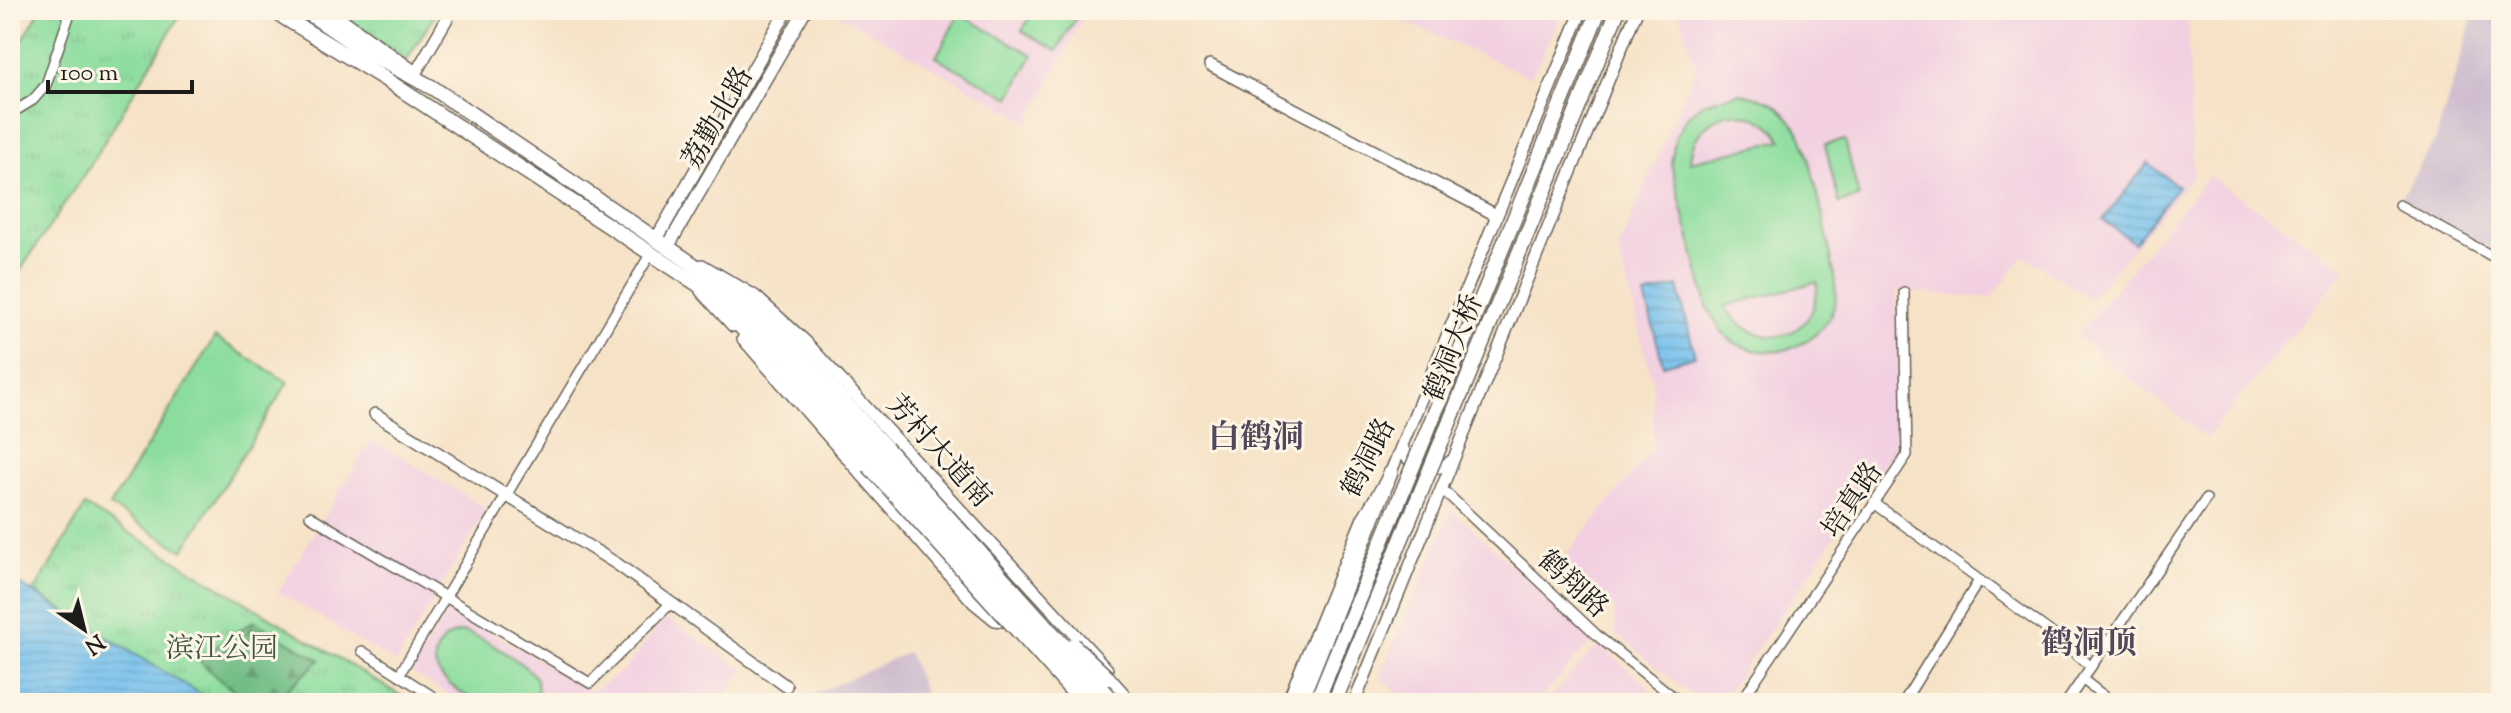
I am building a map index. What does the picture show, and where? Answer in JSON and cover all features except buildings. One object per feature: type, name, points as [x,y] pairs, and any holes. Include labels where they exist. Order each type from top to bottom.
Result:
[{"type":"main road","name":"芳村大道南","points":[[272,10],[658,247],[682,258],[766,318],[878,457],[1019,596],[1115,703]]},
{"type":"main road","points":[[304,10],[363,50],[433,88]]},
{"type":"main road","name":"芳村大道南","points":[[327,10],[658,247],[696,284],[740,312],[766,335],[1098,703]]},
{"type":"main road","name":"荔勤北路","points":[[658,247],[787,10]]},
{"type":"main road","name":"荔勤北路","points":[[658,247],[805,10]]},
{"type":"main road","name":"鹤洞大桥","points":[[1316,703],[1599,10]]},
{"type":"main road","name":"鹤洞大桥","points":[[1334,703],[1618,10]]},
{"type":"main road","points":[[878,457],[1085,703]]},
{"type":"main road","points":[[1300,703],[1390,474]]},
{"type":"main road","points":[[1019,596],[1091,662],[1130,703]]},
{"type":"street","points":[[10,114],[33,100],[46,85],[71,10]]},
{"type":"street","points":[[415,74],[452,10]]},
{"type":"street","name":"鹤洞路","points":[[1287,703],[1363,518],[1390,474],[1582,10]]},
{"type":"street","points":[[1354,703],[1637,10]]},
{"type":"street","points":[[1210,65],[1496,215]]},
{"type":"street","points":[[2399,205],[2501,261]]},
{"type":"street","points":[[399,675],[658,247]]},
{"type":"street","name":"芳村大道南","points":[[682,258],[717,271],[755,296],[795,331],[1137,703]]},
{"type":"street","name":"芳村大道南","points":[[696,284],[973,602],[995,620],[1036,626],[1079,673],[1085,703]]},
{"type":"street","name":"培真路","points":[[1740,703],[1907,455],[1904,292]]},
{"type":"street","points":[[375,414],[617,564],[786,686]]},
{"type":"street","points":[[1402,444],[1409,460],[1421,468],[1440,468],[1453,460]]},
{"type":"street","name":"鹤翔路","points":[[1441,488],[1600,638],[1681,703]]},
{"type":"street","points":[[2066,703],[2206,499]]},
{"type":"street","points":[[1874,503],[2049,631],[2091,667]]},
{"type":"street","points":[[310,516],[590,683],[670,604]]},
{"type":"street","points":[[1903,703],[1978,582]]},
{"type":"street","points":[[1022,622],[1036,611],[1037,597]]},
{"type":"street","points":[[362,651],[443,703]]},
{"type":"street","points":[[2082,679],[2113,703]]},
{"type":"shaded area","points":[[831,10],[1087,10],[1029,122]]},
{"type":"shaded area","points":[[1378,10],[1564,10],[1531,77]]},
{"type":"shaded area","points":[[1678,10],[2187,10],[2193,176],[2090,299],[2024,255],[1991,298],[1896,291],[1902,439],[1720,703],[1701,703],[1615,633],[1615,609],[1597,594],[1580,583],[1565,592],[1548,577],[1653,449],[1653,382],[1618,249],[1696,67]]},
{"type":"shaded area","points":[[2475,10],[2501,10],[2501,254],[2400,199],[2436,139]]},
{"type":"shaded area","points":[[2209,176],[2346,269],[2206,438],[2076,336]]},
{"type":"shaded area","points":[[372,439],[487,509],[396,663],[278,592]]},
{"type":"shaded area","points":[[1452,510],[1593,640],[1536,703],[1410,703],[1379,677]]},
{"type":"shaded area","points":[[450,607],[591,692],[624,670],[665,618],[745,670],[719,703],[463,703],[411,672]]},
{"type":"shaded area","points":[[1598,645],[1650,687],[1636,703],[1545,703]]},
{"type":"shaded area","points":[[908,652],[929,703],[799,703],[817,693]]},
{"type":"green space","points":[[40,10],[183,10],[91,164],[10,286],[10,62]]},
{"type":"green space","points":[[334,10],[438,10],[406,61]]},
{"type":"green space","points":[[1034,10],[1080,10],[1057,51],[1022,31]]},
{"type":"green space","points":[[959,14],[1033,55],[1010,98],[936,57]]},
{"type":"green space","points":[[1739,93],[1762,99],[1783,112],[1801,136],[1824,220],[1835,303],[1820,330],[1796,346],[1766,352],[1737,344],[1723,332],[1707,306],[1671,164],[1675,138],[1686,118],[1703,103]],"holes":[[[1727,113],[1759,119],[1782,140],[1690,162],[1696,138],[1712,121]],[[1817,282],[1815,302],[1808,318],[1797,329],[1783,335],[1768,336],[1752,331],[1737,321],[1725,306]]]},
{"type":"green space","points":[[1845,140],[1859,198],[1839,203],[1825,144]]},
{"type":"green space","points":[[215,337],[288,382],[183,551],[110,506]]},
{"type":"green space","name":"滨江公园","points":[[85,506],[413,703],[215,703],[34,592]]},
{"type":"green space","points":[[253,621],[320,660],[272,703],[240,694],[198,659]]},
{"type":"green space","points":[[462,632],[490,644],[531,673],[538,685],[534,703],[484,704],[445,680],[437,670],[435,655],[442,642]]},
{"type":"water","points":[[2148,163],[2178,186],[2134,243],[2103,220]]},
{"type":"water","points":[[1678,286],[1695,356],[1663,365],[1645,296]]},
{"type":"water","points":[[10,577],[29,590],[215,703],[10,703]]},
{"type":"district","name":"白鹤洞","points":[[1256,436]]},
{"type":"district","name":"鹤洞顶","points":[[2089,642]]}]
